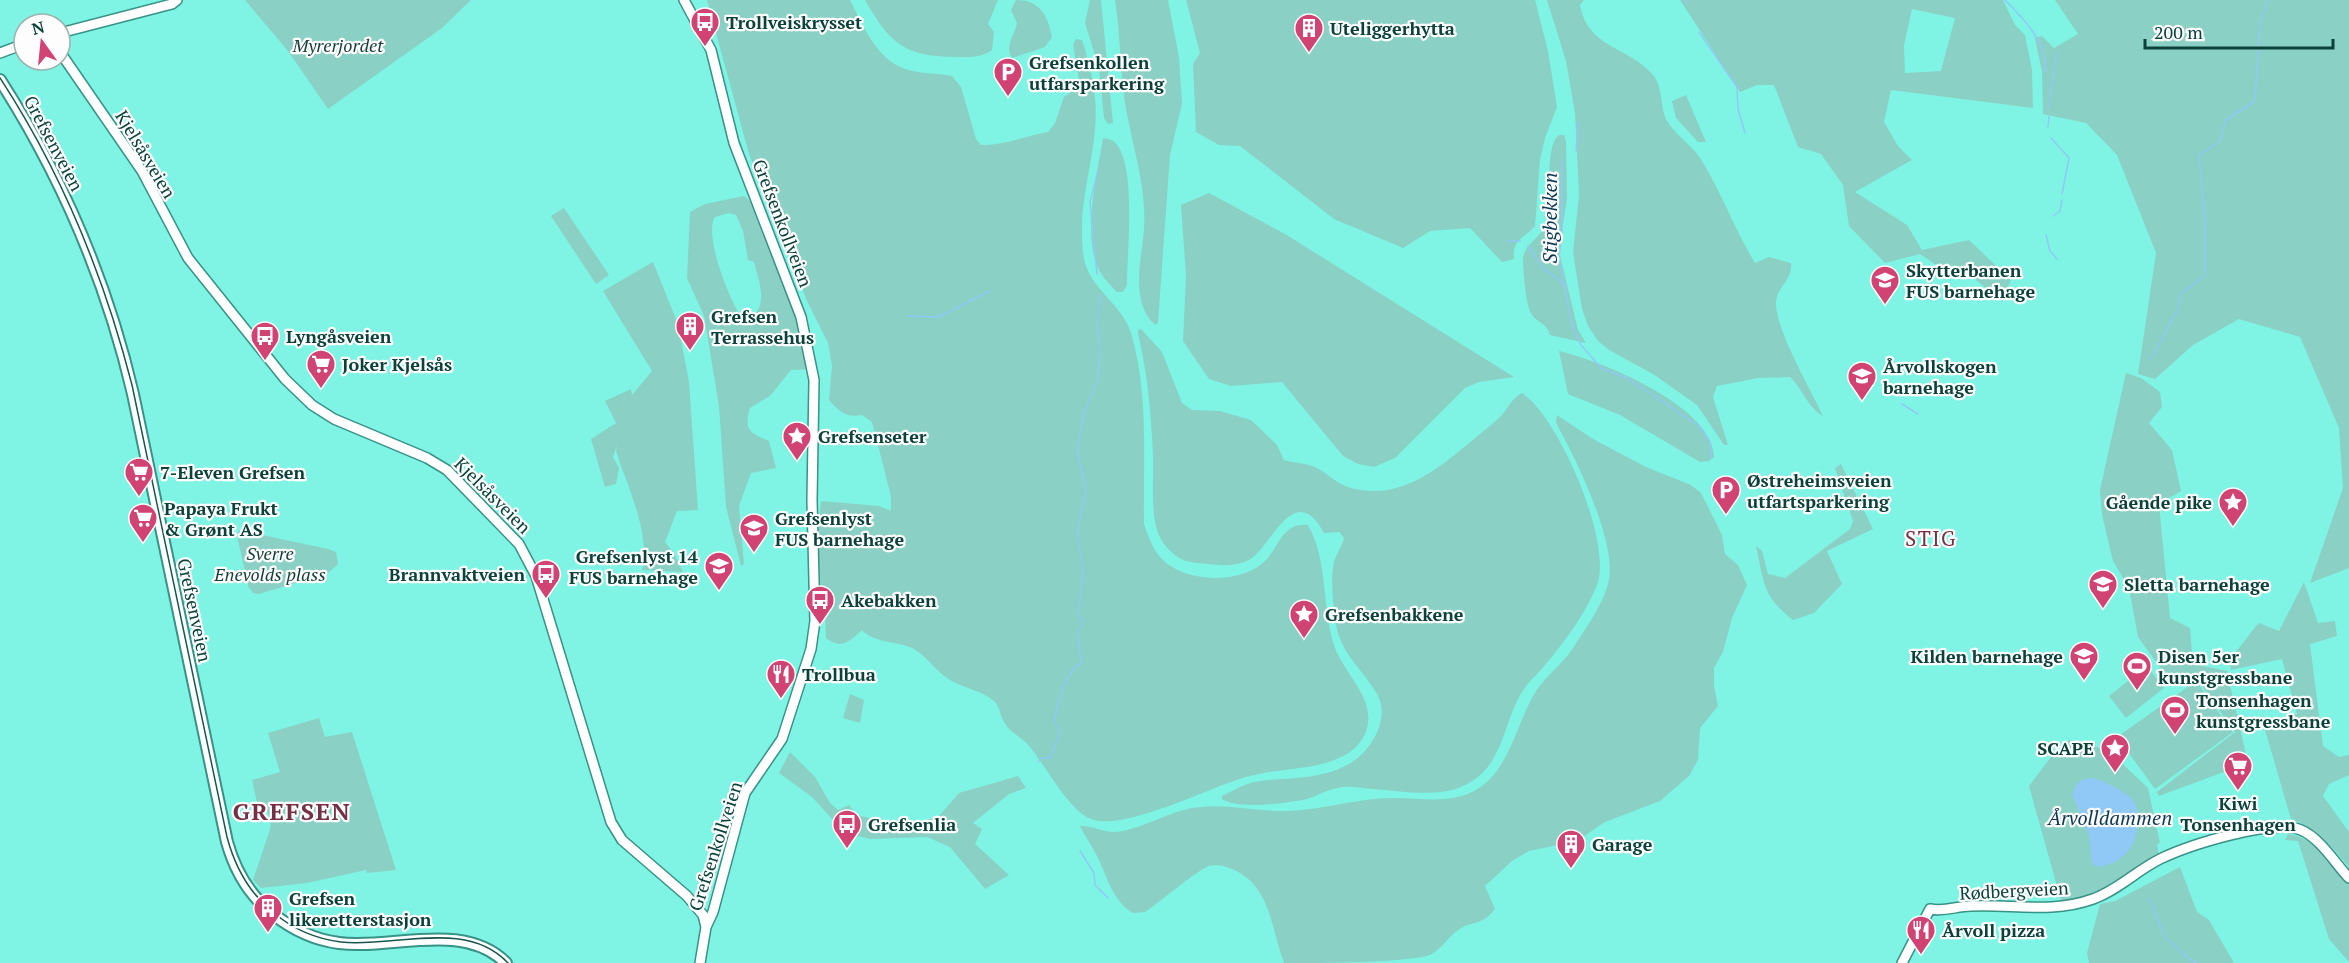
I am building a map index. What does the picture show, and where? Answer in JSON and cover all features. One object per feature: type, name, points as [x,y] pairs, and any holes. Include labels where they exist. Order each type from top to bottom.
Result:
[{"type":"main road","name":"Grefsenveien","points":[[0,81],[44,154],[69,205],[92,260],[116,329],[135,406],[224,830],[229,851],[242,879],[259,901],[278,919],[323,940],[358,944],[463,941],[486,948],[506,963]]},
{"type":"street","points":[[72,30],[172,4],[177,0]]},
{"type":"street","name":"Grefsenkollveien","points":[[684,0],[711,50],[730,130],[801,317],[813,374],[814,621],[807,665],[789,721],[776,749],[745,793],[713,912],[706,927]]},
{"type":"street","name":"Kjelsåsveien","points":[[72,69],[142,171],[188,258],[293,388],[312,405],[342,424],[441,465],[524,550],[539,586],[611,822],[622,840],[636,855],[696,906],[706,927]]},
{"type":"street","name":"Rødbergveien","points":[[1902,963],[1930,909],[1944,911],[1975,906],[2025,909],[2075,905],[2106,893],[2150,865],[2179,851],[2271,827],[2294,828],[2307,834],[2349,878]]},
{"type":"street","points":[[700,963],[706,927]]},
{"type":"green space","name":"Myrerjordet","points":[[245,0],[471,0],[442,28],[328,109],[288,51]]},
{"type":"green space","points":[[707,0],[850,0],[865,30],[886,58],[910,71],[952,76],[961,87],[976,139],[981,145],[1006,142],[1048,132],[1055,123],[1064,97],[1080,86],[1073,45],[1076,39],[1082,40],[1089,62],[1096,107],[1093,146],[1082,220],[1083,252],[1090,275],[1126,322],[1137,356],[1144,427],[1144,524],[1152,546],[1169,565],[1181,571],[1194,576],[1222,578],[1248,572],[1259,566],[1271,554],[1285,533],[1298,525],[1308,525],[1319,554],[1335,648],[1365,700],[1368,711],[1365,734],[1354,749],[1328,762],[1246,777],[1145,814],[1105,821],[1091,819],[1074,807],[1030,747],[1007,726],[997,704],[990,698],[950,680],[912,648],[879,640],[862,630],[841,644],[831,642],[826,638],[825,613],[817,590],[816,555],[821,501],[879,506],[891,511],[891,496],[872,422],[862,415],[852,416],[844,413],[829,400],[832,366],[828,343],[807,301],[749,154]]},
{"type":"green space","points":[[865,0],[998,0],[988,24],[994,32],[992,50],[980,56],[966,57],[939,56],[912,51],[891,37]]},
{"type":"green space","points":[[1016,0],[1031,3],[1042,11],[1052,37],[1045,47],[1012,58],[1009,49],[1017,23],[1011,10]]},
{"type":"green space","points":[[1090,0],[1101,0],[1113,123],[1108,124],[1104,118],[1099,68],[1085,23]]},
{"type":"green space","points":[[1115,0],[1168,0],[1179,57],[1182,104],[1170,155],[1158,323],[1155,325],[1142,304],[1140,292],[1139,279],[1144,228],[1143,195],[1124,96]]},
{"type":"green space","points":[[1186,0],[1535,0],[1548,51],[1557,107],[1545,138],[1540,160],[1535,226],[1517,243],[1514,259],[1502,262],[1470,228],[1430,231],[1403,248],[1334,219],[1240,146],[1219,145],[1196,132],[1193,64],[1200,53]]},
{"type":"green space","points":[[1547,0],[1584,0],[1580,5],[1584,19],[1591,30],[1610,46],[1643,65],[1653,75],[1660,91],[1666,119],[1702,161],[1755,263],[1769,257],[1791,263],[1790,274],[1777,296],[1777,312],[1787,342],[1823,416],[1813,408],[1790,377],[1758,378],[1717,386],[1713,397],[1728,445],[1724,445],[1697,405],[1653,374],[1609,350],[1598,341],[1588,326],[1582,309],[1573,252],[1579,195],[1575,113],[1566,61]]},
{"type":"green space","points":[[1680,0],[2003,0],[2015,25],[2025,35],[2032,70],[2033,108],[1891,90],[1884,122],[1898,146],[1912,160],[1855,192],[1907,225],[1922,250],[1969,240],[2011,280],[2002,302],[1961,267],[1935,264],[1920,254],[1885,263],[1849,226],[1843,185],[1821,154],[1798,147],[1774,85],[1757,85],[1740,92]],"holes":[[[1912,9],[1955,18],[1941,71],[1905,73],[1904,45]]]},
{"type":"green space","points":[[2055,0],[2349,0],[2349,568],[2310,583],[2343,488],[2339,428],[2300,337],[2239,319],[2193,345],[2155,379],[2138,374],[2156,253],[2117,155],[2086,123],[2043,114],[2042,72],[2035,38],[2042,36],[2054,48],[2078,34]]},
{"type":"green space","points":[[1686,95],[1706,142],[1698,142],[1676,118],[1672,101]]},
{"type":"green space","points":[[1559,135],[1564,135],[1566,141],[1567,198],[1559,251],[1578,330],[1586,343],[1550,335],[1547,328],[1532,315],[1525,289],[1524,255],[1543,230],[1548,219],[1550,161],[1554,141]]},
{"type":"green space","points":[[1103,138],[1113,141],[1118,146],[1124,159],[1127,175],[1129,233],[1127,285],[1123,292],[1117,292],[1102,275],[1095,261],[1092,245],[1092,208]]},
{"type":"green space","points":[[1209,193],[1285,234],[1514,377],[1479,382],[1465,388],[1395,458],[1374,467],[1358,464],[1343,456],[1282,382],[1231,386],[1209,379],[1183,341],[1186,276],[1181,205]]},
{"type":"green space","points":[[744,196],[751,202],[797,320],[812,369],[791,370],[770,396],[750,408],[748,426],[753,433],[769,441],[776,468],[751,473],[739,506],[744,564],[741,566],[726,507],[719,406],[704,316],[687,278],[690,212],[705,204]],"holes":[[[729,213],[736,215],[743,231],[748,260],[754,262],[761,296],[758,310],[745,322],[726,286],[713,239],[712,226],[715,217]]]},
{"type":"green space","points":[[564,208],[609,275],[596,284],[551,216]]},
{"type":"green space","points":[[653,262],[678,324],[689,382],[698,510],[677,511],[665,542],[674,553],[683,572],[642,570],[644,556],[641,525],[616,451],[617,445],[613,457],[619,468],[616,484],[605,487],[591,439],[616,423],[605,401],[631,389],[632,395],[652,371],[603,291]]},
{"type":"green space","points":[[1141,329],[1162,352],[1182,403],[1192,410],[1220,411],[1251,420],[1277,445],[1284,460],[1315,467],[1351,488],[1370,491],[1388,490],[1421,478],[1499,418],[1513,400],[1522,393],[1537,406],[1566,453],[1590,512],[1600,566],[1597,585],[1574,627],[1524,689],[1495,756],[1477,778],[1453,790],[1431,793],[1346,787],[1329,790],[1307,799],[1276,804],[1239,804],[1222,799],[1222,796],[1250,783],[1317,775],[1349,764],[1357,759],[1371,743],[1380,724],[1381,703],[1373,687],[1342,644],[1337,629],[1332,575],[1335,559],[1344,538],[1339,532],[1324,533],[1313,518],[1303,512],[1293,514],[1284,521],[1258,553],[1249,560],[1229,565],[1185,560],[1172,552],[1162,540],[1154,515],[1151,425],[1147,380],[1138,334],[1138,330]]},
{"type":"green space","points":[[1559,351],[1627,375],[1676,404],[1695,420],[1709,438],[1714,457],[1709,461],[1700,462],[1620,415],[1568,394]]},
{"type":"green space","points":[[2126,373],[2141,378],[2160,392],[2162,407],[2149,423],[2172,450],[2181,491],[2159,504],[2170,618],[2190,628],[2193,664],[2227,671],[2248,763],[2159,796],[2157,792],[2235,732],[2196,678],[2181,686],[2169,680],[2138,637],[2129,588],[2113,561],[2102,515],[2100,490]]},
{"type":"green space","points":[[1557,415],[1593,439],[1646,467],[1691,485],[1701,493],[1722,535],[1725,554],[1738,565],[1747,585],[1732,618],[1723,652],[1714,668],[1714,686],[1718,706],[1700,728],[1698,760],[1689,776],[1660,801],[1605,822],[1577,841],[1529,851],[1512,861],[1485,886],[1495,909],[1490,915],[1457,931],[1430,955],[1381,961],[1284,963],[1268,909],[1255,886],[1245,876],[1232,869],[1215,865],[1203,869],[1145,912],[1133,913],[1126,908],[1112,889],[1080,826],[1110,832],[1123,831],[1181,811],[1201,807],[1222,806],[1287,811],[1377,799],[1454,798],[1474,791],[1495,773],[1510,748],[1533,696],[1583,632],[1599,606],[1609,580],[1610,563],[1601,522],[1574,457],[1556,423]]},
{"type":"green space","points":[[1841,464],[1873,529],[1827,551],[1842,584],[1814,613],[1793,620],[1775,603],[1766,588],[1756,546],[1762,551],[1768,574],[1785,578],[1850,529],[1853,521],[1835,468]]},
{"type":"green space","name":"Sverre Enevolds plass","points":[[239,530],[328,549],[336,552],[338,564],[328,573],[259,594],[253,593],[248,586],[237,535]]},
{"type":"green space","points":[[2304,582],[2318,623],[2335,621],[2337,636],[2310,644],[2323,746],[2339,757],[2349,755],[2349,775],[2329,784],[2323,796],[2349,832],[2349,867],[2316,833],[2291,819],[2263,723],[2297,714],[2282,659],[2231,670],[2229,657],[2259,623],[2279,631]]},
{"type":"green space","name":"Disen 5er kunstgressbane","points":[[2147,666],[2164,688],[2126,718],[2109,696]]},
{"type":"green space","name":"Tonsenhagen kunstgressbane","points":[[2196,681],[2233,732],[2155,789],[2117,737]]},
{"type":"green space","points":[[850,694],[864,700],[860,723],[843,718]]},
{"type":"green space","points":[[319,718],[325,737],[352,732],[396,870],[367,873],[366,870],[307,883],[261,888],[253,880],[271,826],[266,806],[258,807],[252,780],[280,772],[268,733]]},
{"type":"green space","points":[[2069,740],[2088,743],[2111,753],[2148,788],[2160,843],[2157,844],[2159,855],[2105,889],[2062,904],[2029,786],[2051,757]]},
{"type":"green space","points":[[790,752],[815,777],[830,803],[838,810],[849,805],[857,815],[891,823],[917,824],[939,816],[959,793],[1018,776],[1026,788],[1009,794],[973,823],[982,829],[975,844],[1009,875],[985,889],[950,847],[927,837],[871,839],[846,834],[812,797],[779,773]]},
{"type":"green space","points":[[2288,834],[2307,841],[2315,847],[2330,861],[2349,885],[2349,962],[2329,939],[2298,841],[2285,840]]},
{"type":"green space","points":[[2180,867],[2197,912],[2209,920],[2234,963],[2089,963],[2087,953],[2100,904],[2115,901]]},
{"type":"water","name":"Årvolldammen","points":[[2093,778],[2113,786],[2131,798],[2138,814],[2135,838],[2128,851],[2116,861],[2099,867],[2092,864],[2089,835],[2073,797],[2078,783]]},
{"type":"waterway","points":[[2005,0],[2027,23],[2039,42],[2043,51],[2045,72]]},
{"type":"waterway","points":[[2151,359],[2178,309],[2180,294],[2205,275],[2205,223],[2199,155],[2220,141],[2226,120],[2255,101],[2260,23],[2268,0]]},
{"type":"waterway","points":[[1699,32],[1737,87],[1738,109],[1745,133]]},
{"type":"waterway","points":[[2048,109],[2057,52]]},
{"type":"waterway","points":[[2048,127],[2049,116]]},
{"type":"waterway","points":[[1576,151],[1578,122]]},
{"type":"waterway","points":[[2051,138],[2069,158],[2062,194]]},
{"type":"waterway","name":"Stigbekken","points":[[1562,160],[1562,230],[1559,258],[1571,322],[1581,345],[1601,368],[1627,378],[1700,427],[1710,442],[1711,458]]},
{"type":"waterway","points":[[1097,274],[1090,202],[1098,171]]},
{"type":"waterway","points":[[2053,216],[2060,211],[2062,200]]},
{"type":"waterway","points":[[2046,235],[2050,251],[2057,259]]},
{"type":"waterway","points":[[1507,241],[1520,241]]},
{"type":"waterway","points":[[1528,246],[1543,268],[1566,286]]},
{"type":"waterway","points":[[907,316],[939,317],[990,291]]},
{"type":"waterway","points":[[1038,762],[1043,758],[1050,758],[1060,732],[1054,721],[1060,697],[1070,674],[1081,663],[1078,633],[1082,622],[1078,614],[1083,573],[1077,532],[1086,489],[1077,452],[1084,413],[1098,379],[1100,350],[1097,324],[1100,295]]},
{"type":"waterway","points":[[1902,404],[1918,414]]},
{"type":"waterway","points":[[1080,851],[1094,873],[1095,885],[1108,898]]},
{"type":"waterway","points":[[2148,899],[2166,938],[2196,963]]},
{"type":"tram line","points":[[0,78],[62,188],[94,265],[121,344],[132,385],[227,837],[234,859],[245,879],[265,906],[289,924],[314,936],[341,942],[362,943],[451,938],[491,949],[508,963]]},
{"type":"place","name":"Trollveiskrysset","points":[[705,48]]},
{"type":"place","name":"Uteliggerhytta","points":[[1309,54]]},
{"type":"place","name":"Grefsenkollen utfarsparkering","points":[[1008,98]]},
{"type":"place","name":"Skytterbanen FUS barnehage","points":[[1885,306]]},
{"type":"place","name":"Grefsen Terrassehus","points":[[690,352]]},
{"type":"place","name":"Lyngåsveien","points":[[265,362]]},
{"type":"place","name":"Joker Kjelsås","points":[[321,390]]},
{"type":"place","name":"Årvollskogen barnehage","points":[[1862,402]]},
{"type":"place","name":"Grefsenseter","points":[[797,462]]},
{"type":"place","name":"7-Eleven Grefsen","points":[[139,498]]},
{"type":"place","name":"Østreheimsveien utfartsparkering","points":[[1726,516]]},
{"type":"place","name":"Gående pike","points":[[2233,528]]},
{"type":"place","name":"Papaya Frukt & Grønt AS","points":[[143,544]]},
{"type":"place","name":"Grefsenlyst FUS barnehage","points":[[754,554]]},
{"type":"place","name":"Grefsenlyst 14 FUS barnehage","points":[[719,592]]},
{"type":"place","name":"Brannvaktveien","points":[[546,600]]},
{"type":"place","name":"Sletta barnehage","points":[[2103,610]]},
{"type":"place","name":"Akebakken","points":[[820,626]]},
{"type":"place","name":"Grefsenbakkene","points":[[1304,640]]},
{"type":"place","name":"Kilden barnehage","points":[[2084,682]]},
{"type":"place","name":"Disen 5er kunstgressbane","points":[[2137,692]]},
{"type":"place","name":"Trollbua","points":[[781,700]]},
{"type":"place","name":"Tonsenhagen kunstgressbane","points":[[2175,736]]},
{"type":"place","name":"SCAPE","points":[[2115,774]]},
{"type":"place","name":"Kiwi Tonsenhagen","points":[[2238,792]]},
{"type":"place","name":"Grefsenlia","points":[[847,850]]},
{"type":"place","name":"Garage","points":[[1571,870]]},
{"type":"place","name":"Grefsen likeretterstasjon","points":[[268,934]]},
{"type":"place","name":"Årvoll pizza","points":[[1921,956]]},
{"type":"district","name":"STIG","points":[[1931,538]]},
{"type":"district","name":"GREFSEN","points":[[292,811]]}]
